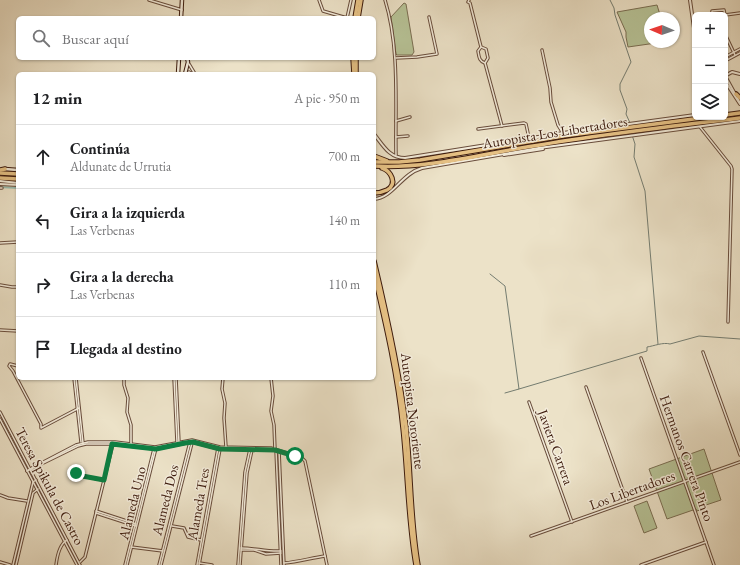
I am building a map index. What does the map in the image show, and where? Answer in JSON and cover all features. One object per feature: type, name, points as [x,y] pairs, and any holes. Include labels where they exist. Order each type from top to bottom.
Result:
[{"type":"highway","points":[[356,16],[360,0]]},
{"type":"highway","points":[[355,60],[355,72]]},
{"type":"highway","points":[[736,94],[740,98]]},
{"type":"highway","points":[[728,115],[740,113]]},
{"type":"highway","name":"Autopista Los Libertadores","points":[[376,166],[400,167],[424,164],[558,142],[626,135],[740,118]]},
{"type":"highway","name":"Autopista Los Libertadores","points":[[376,162],[420,160],[624,126],[692,119]]},
{"type":"highway","points":[[376,157],[394,162]]},
{"type":"highway","points":[[376,193],[387,190],[392,183],[390,172],[379,167]]},
{"type":"highway","points":[[0,169],[5,169]]},
{"type":"highway","points":[[0,173],[16,174]]},
{"type":"highway","points":[[0,178],[16,179]]},
{"type":"highway","name":"Autopista Nororiente","points":[[376,270],[400,384],[407,440],[417,565]]},
{"type":"highway","name":"Autopista Nororiente","points":[[376,282],[390,344],[401,407],[417,565]]},
{"type":"main road","points":[[181,16],[182,0]]},
{"type":"main road","points":[[179,60],[179,72]]},
{"type":"main road","points":[[186,72],[188,62]]},
{"type":"main road","points":[[5,169],[16,170]]},
{"type":"street","points":[[149,0],[182,10]]},
{"type":"street","points":[[319,0],[322,10],[342,16]]},
{"type":"street","points":[[348,16],[351,0]]},
{"type":"street","points":[[385,0],[391,27],[395,58],[396,157]]},
{"type":"street","points":[[690,0],[692,15]]},
{"type":"street","points":[[470,3],[481,47],[478,50],[480,59],[486,63]]},
{"type":"street","points":[[712,12],[722,10],[724,10],[724,12]]},
{"type":"street","points":[[728,15],[740,13]]},
{"type":"street","points":[[395,58],[437,54],[429,17]]},
{"type":"street","points":[[728,40],[735,55]]},
{"type":"street","points":[[481,47],[486,50],[488,59],[486,63],[502,126]]},
{"type":"street","points":[[728,55],[740,49]]},
{"type":"street","points":[[542,50],[550,88],[551,101],[558,125],[563,133]]},
{"type":"street","points":[[728,59],[740,53]]},
{"type":"street","points":[[188,62],[193,72]]},
{"type":"street","points":[[728,74],[732,72],[740,74]]},
{"type":"street","points":[[728,81],[740,103]]},
{"type":"street","points":[[726,84],[740,103]]},
{"type":"street","points":[[634,125],[692,115]]},
{"type":"street","points":[[396,121],[410,117]]},
{"type":"street","points":[[635,133],[700,127],[740,121]]},
{"type":"street","points":[[478,129],[525,123],[529,138]]},
{"type":"street","points":[[376,137],[386,150],[396,157],[405,158],[563,133],[624,126]]},
{"type":"street","points":[[700,127],[731,166],[732,170],[728,322]]},
{"type":"street","points":[[376,199],[387,195],[407,175],[416,170],[626,135]]},
{"type":"street","points":[[396,137],[408,136]]},
{"type":"street","points":[[0,183],[16,184]]},
{"type":"street","points":[[0,242],[16,242]]},
{"type":"street","points":[[0,285],[16,287]]},
{"type":"street","points":[[0,330],[16,331]]},
{"type":"street","points":[[704,352],[740,455]]},
{"type":"street","name":"Hermanos Carrera Pinto","points":[[640,358],[714,565]]},
{"type":"street","points":[[16,366],[9,365],[9,368],[13,371],[16,377]]},
{"type":"street","points":[[13,371],[16,367]]},
{"type":"street","points":[[18,380],[41,424],[41,428],[78,408]]},
{"type":"street","points":[[75,380],[82,444]]},
{"type":"street","points":[[124,380],[128,398],[127,412],[131,426],[131,446]]},
{"type":"street","points":[[175,380],[178,443]]},
{"type":"street","points":[[223,380],[222,389],[226,403],[224,417],[226,448]]},
{"type":"street","points":[[270,380],[273,398],[271,411],[274,425],[282,552]]},
{"type":"street","points":[[586,387],[627,502]]},
{"type":"street","name":"Javiera Carrera","points":[[529,402],[572,522]]},
{"type":"street","name":"Teresa Spikula de Castro","points":[[0,412],[80,564]]},
{"type":"street","name":"Teresa Spikula de Castro","points":[[3,417],[0,419],[77,565]]},
{"type":"street","points":[[27,471],[82,444],[113,443],[155,448],[191,441],[219,448],[275,450],[302,458],[305,461],[327,565]]},
{"type":"street","name":"Alameda Dos","points":[[160,565],[191,441]]},
{"type":"street","points":[[77,565],[80,564],[85,557],[113,443]]},
{"type":"street","name":"Alameda Uno","points":[[126,565],[155,448]]},
{"type":"street","name":"Alameda Tres","points":[[198,564],[219,448]]},
{"type":"street","points":[[239,565],[245,472],[251,448]]},
{"type":"street","points":[[279,451],[282,564],[325,556]]},
{"type":"street","name":"Los Libertadores","points":[[530,536],[740,462]]},
{"type":"street","points":[[77,475],[104,480]]},
{"type":"street","points":[[15,565],[28,501],[33,482],[36,480]]},
{"type":"street","points":[[15,565],[34,492],[40,488]]},
{"type":"street","points":[[0,495],[31,502]]},
{"type":"street","points":[[96,512],[136,525]]},
{"type":"street","points":[[170,526],[184,528],[188,537],[202,540]]},
{"type":"street","points":[[56,565],[57,558],[64,541],[67,540]]},
{"type":"street","points":[[641,565],[706,542]]},
{"type":"street","points":[[131,547],[164,552]]},
{"type":"street","points":[[240,548],[255,548],[267,551],[282,552]]},
{"type":"street","points":[[0,562],[10,565]]},
{"type":"street","points":[[198,564],[212,565]]},
{"type":"green space","points":[[404,3],[406,4],[414,52],[412,55],[396,54],[391,17]]},
{"type":"green space","points":[[657,5],[659,12],[644,12],[644,45],[628,47],[626,32],[617,12]]},
{"type":"green space","points":[[704,449],[721,500],[700,507],[700,510],[697,511],[696,509],[667,519],[649,469]]},
{"type":"green space","points":[[647,501],[657,528],[644,533],[634,506]]},
{"type":"waterway","points":[[610,0],[614,8],[631,62],[620,84],[620,90],[627,109],[626,114],[630,123]]},
{"type":"waterway","points":[[631,132],[635,144],[634,157],[645,191],[658,344]]},
{"type":"waterway","points":[[0,187],[16,188]]},
{"type":"waterway","points":[[490,274],[505,286],[519,389],[505,393]]},
{"type":"waterway","points":[[519,389],[647,351],[647,347],[658,344],[670,344],[699,336],[740,339]]},
{"type":"route","points":[[76,473],[77,475],[104,480],[112,444],[156,449],[193,442],[220,449],[275,450],[295,456]]}]
